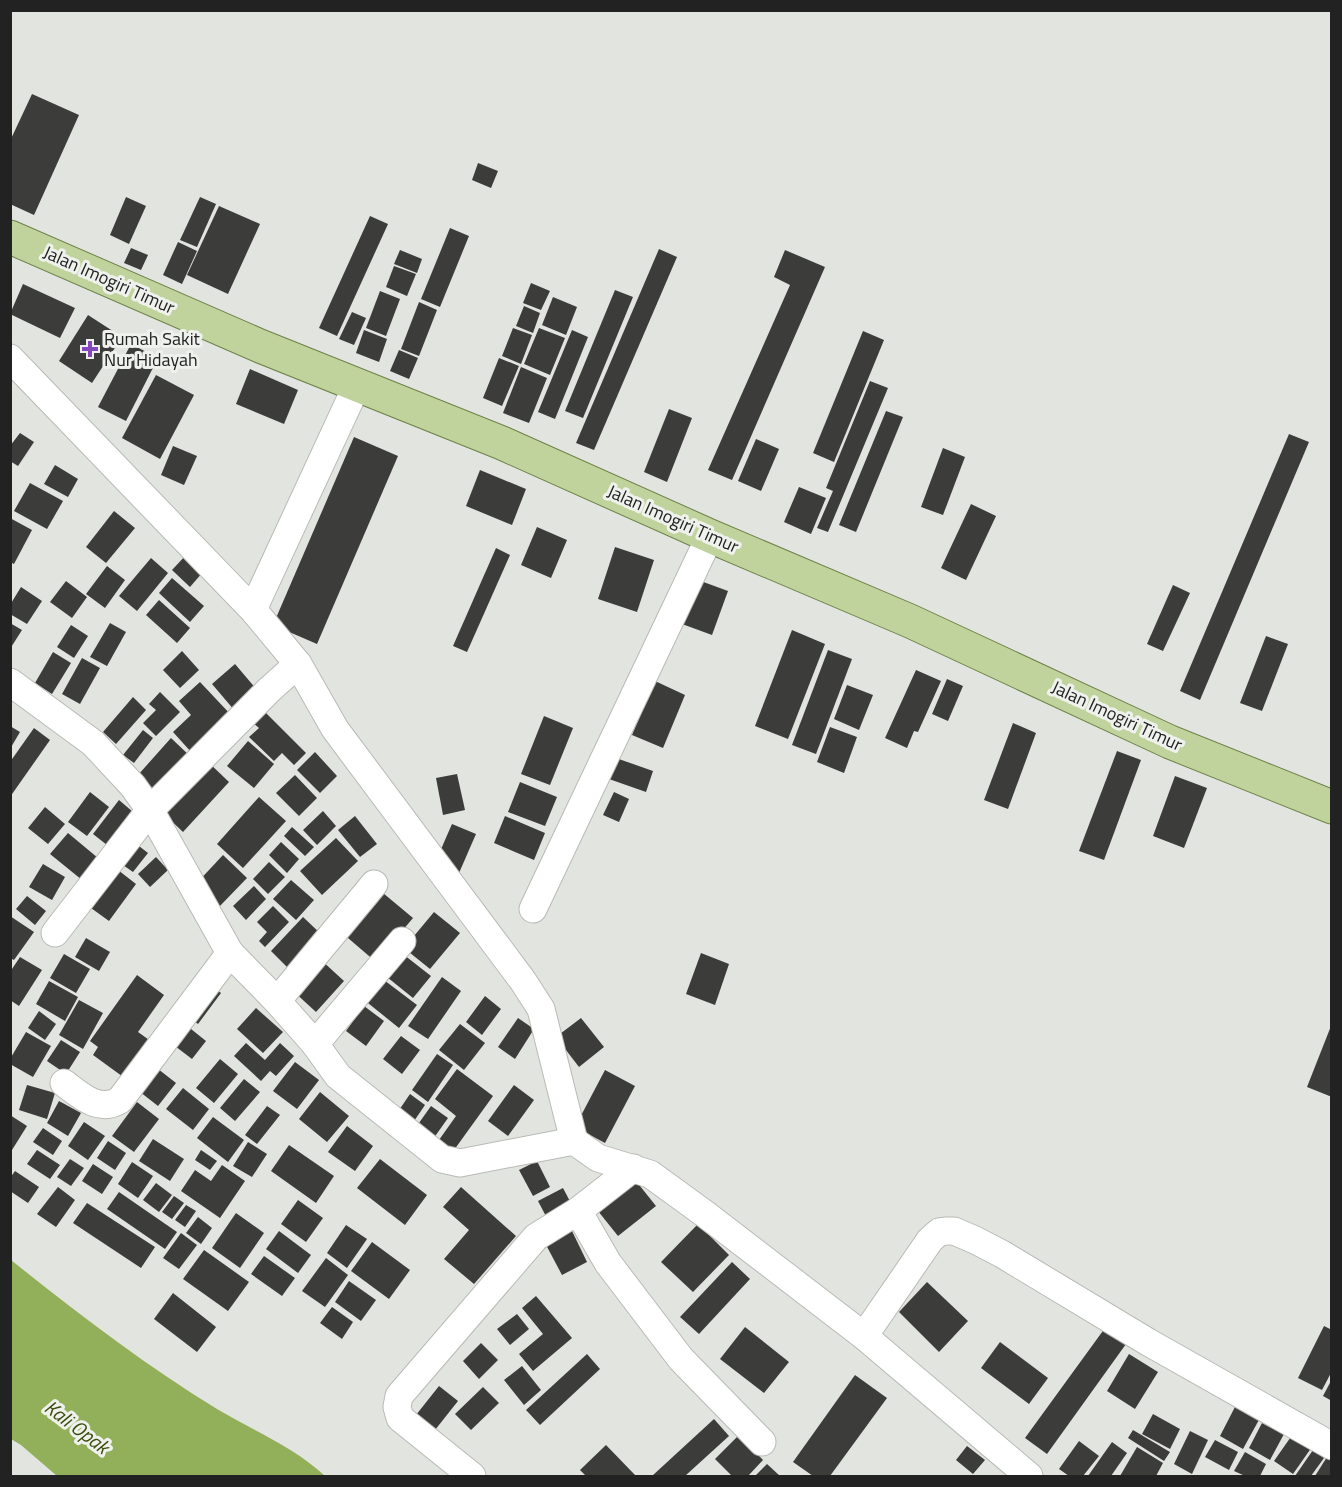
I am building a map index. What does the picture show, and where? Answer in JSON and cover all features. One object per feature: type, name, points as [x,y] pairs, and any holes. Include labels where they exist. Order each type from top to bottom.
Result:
[{"type":"main road","name":"Jalan Imogiri Timur","points":[[10,237],[260,346],[502,443],[710,536],[910,621],[1170,741],[1332,807]]},
{"type":"street","points":[[10,358],[255,612],[284,676],[335,729],[523,981],[541,1009],[574,1141],[598,1158],[650,1174],[705,1214],[864,1336],[1029,1476]]},
{"type":"street","points":[[255,612],[256,603],[357,385]]},
{"type":"street","points":[[532,909],[710,536]]},
{"type":"street","points":[[55,933],[150,810],[284,676]]},
{"type":"street","points":[[10,682],[93,743],[133,786],[150,810],[230,953],[315,1044],[338,1076],[442,1159],[460,1163],[574,1141]]},
{"type":"street","points":[[277,1001],[374,884]]},
{"type":"street","points":[[315,1044],[402,941]]},
{"type":"street","points":[[64,1083],[82,1097],[101,1106],[111,1106],[120,1100],[230,953]]},
{"type":"street","points":[[472,1476],[400,1418],[397,1407],[399,1396],[536,1237],[583,1207],[633,1168]]},
{"type":"street","points":[[583,1207],[608,1263],[681,1359],[762,1442]]},
{"type":"street","points":[[864,1336],[930,1240],[939,1232],[954,1231],[1002,1254],[1148,1342],[1332,1446]]},
{"type":"water","name":"Kali Opak","points":[[11,1260],[86,1319],[164,1375],[217,1409],[300,1456],[325,1476],[57,1476],[11,1439]]},
{"type":"building","points":[[32,94],[79,115],[34,215],[10,204],[10,141]]},
{"type":"building","points":[[478,163],[498,171],[491,188],[472,180]]},
{"type":"building","points":[[126,197],[146,206],[129,244],[110,235]]},
{"type":"building","points":[[200,197],[216,204],[197,247],[180,240]]},
{"type":"building","points":[[219,206],[260,224],[228,294],[187,275]]},
{"type":"building","points":[[370,216],[388,224],[337,336],[319,328]]},
{"type":"building","points":[[450,228],[469,236],[440,307],[421,299]]},
{"type":"building","points":[[178,242],[197,251],[182,284],[163,275]]},
{"type":"building","points":[[131,248],[148,255],[141,270],[124,263]]},
{"type":"building","points":[[659,249],[677,257],[594,450],[576,443]]},
{"type":"building","points":[[400,250],[422,259],[417,273],[394,264]]},
{"type":"building","points":[[785,250],[825,267],[732,480],[708,470],[790,285],[774,277]]},
{"type":"building","points":[[394,266],[416,274],[407,296],[386,287]]},
{"type":"building","points":[[531,283],[550,291],[541,310],[523,303]]},
{"type":"building","points":[[23,284],[75,308],[60,338],[10,314]]},
{"type":"building","points":[[615,290],[633,297],[583,418],[565,411]]},
{"type":"building","points":[[380,291],[400,299],[386,336],[366,328]]},
{"type":"building","points":[[553,297],[577,307],[566,335],[542,325]]},
{"type":"building","points":[[419,302],[437,310],[419,356],[401,349]]},
{"type":"building","points":[[524,306],[540,313],[533,333],[516,326]]},
{"type":"building","points":[[352,312],[366,318],[354,345],[339,339]]},
{"type":"building","name":"Rumah Sakit Nur Hidayah","points":[[88,315],[122,337],[92,383],[59,361]]},
{"type":"building","points":[[513,328],[532,335],[521,364],[502,356]]},
{"type":"building","points":[[539,328],[565,338],[550,375],[524,364]]},
{"type":"building","points":[[364,330],[387,339],[379,362],[356,353]]},
{"type":"building","points":[[572,330],[588,337],[555,419],[538,412]]},
{"type":"building","points":[[863,331],[884,340],[834,462],[813,453]]},
{"type":"building","points":[[131,344],[158,358],[126,421],[98,407]]},
{"type":"building","points":[[399,350],[418,358],[409,379],[390,371]]},
{"type":"building","points":[[499,358],[519,366],[502,406],[483,398]]},
{"type":"building","points":[[521,367],[547,378],[529,423],[503,413]]},
{"type":"building","points":[[250,369],[298,390],[284,424],[236,404]]},
{"type":"building","points":[[156,375],[194,395],[160,459],[122,438]]},
{"type":"building","points":[[870,381],[888,388],[828,532],[817,528],[833,491],[826,488]]},
{"type":"building","points":[[669,409],[692,418],[667,482],[644,472]]},
{"type":"building","points":[[886,411],[903,417],[856,532],[839,525]]},
{"type":"building","points":[[20,433],[34,442],[18,466],[10,461],[10,446]]},
{"type":"building","points":[[1289,434],[1309,442],[1200,700],[1180,691]]},
{"type":"building","points":[[354,437],[398,456],[317,644],[273,625]]},
{"type":"building","points":[[756,439],[779,449],[761,491],[738,481]]},
{"type":"building","points":[[173,446],[197,456],[184,485],[161,475]]},
{"type":"building","points":[[943,448],[965,457],[943,515],[921,507]]},
{"type":"building","points":[[55,465],[78,479],[68,497],[44,484]]},
{"type":"building","points":[[480,470],[526,489],[512,525],[466,506]]},
{"type":"building","points":[[30,483],[63,501],[47,529],[14,511]]},
{"type":"building","points":[[799,487],[826,498],[811,534],[784,522]]},
{"type":"building","points":[[971,504],[996,516],[966,580],[941,568]]},
{"type":"building","points":[[114,511],[135,528],[106,563],[86,547]]},
{"type":"building","points":[[10,518],[32,530],[14,564],[10,562]]},
{"type":"building","points":[[537,527],[567,540],[551,578],[521,565]]},
{"type":"building","points":[[615,547],[654,560],[637,612],[598,599]]},
{"type":"building","points":[[496,548],[510,555],[467,652],[453,646]]},
{"type":"building","points":[[186,555],[203,572],[190,587],[172,570]]},
{"type":"building","points":[[151,558],[168,573],[137,611],[119,596]]},
{"type":"building","points":[[107,566],[125,580],[105,608],[86,594]]},
{"type":"building","points":[[172,578],[204,606],[190,622],[159,593]]},
{"type":"building","points":[[698,580],[728,591],[712,635],[682,624]]},
{"type":"building","points":[[66,581],[87,597],[72,618],[50,602]]},
{"type":"building","points":[[1173,585],[1190,593],[1163,651],[1147,644]]},
{"type":"building","points":[[21,587],[42,601],[27,624],[10,614],[10,605]]},
{"type":"building","points":[[159,600],[190,628],[177,643],[146,615]]},
{"type":"building","points":[[10,623],[22,630],[10,649]]},
{"type":"building","points":[[110,623],[126,632],[107,666],[90,657]]},
{"type":"building","points":[[71,625],[88,636],[74,658],[57,647]]},
{"type":"building","points":[[792,630],[825,644],[788,739],[755,726]]},
{"type":"building","points":[[1266,636],[1288,644],[1262,711],[1240,703]]},
{"type":"building","points":[[828,650],[852,659],[816,754],[792,745]]},
{"type":"building","points":[[182,651],[199,670],[180,688],[163,670]]},
{"type":"building","points":[[53,652],[71,663],[52,694],[35,683]]},
{"type":"building","points":[[82,658],[100,668],[80,704],[62,694]]},
{"type":"building","points":[[235,664],[258,691],[235,711],[212,684]]},
{"type":"building","points":[[916,670],[941,681],[918,732],[914,731],[907,748],[885,738]]},
{"type":"building","points":[[947,679],[963,686],[948,721],[932,714]]},
{"type":"building","points":[[655,681],[685,695],[663,748],[632,735]]},
{"type":"building","points":[[200,682],[232,716],[192,753],[173,732],[191,715],[179,701]]},
{"type":"building","points":[[847,685],[873,695],[859,730],[834,719]]},
{"type":"building","points":[[160,692],[180,712],[156,736],[143,723],[156,710],[149,704]]},
{"type":"building","points":[[133,697],[146,710],[116,744],[103,732]]},
{"type":"building","points":[[263,710],[306,753],[294,765],[282,753],[274,761],[249,737],[259,728],[252,722]]},
{"type":"building","points":[[544,716],[573,728],[550,785],[521,774]]},
{"type":"building","points":[[1013,723],[1036,733],[1008,809],[984,800]]},
{"type":"building","points":[[10,726],[20,732],[10,749]]},
{"type":"building","points":[[830,727],[857,737],[844,773],[817,762]]},
{"type":"building","points":[[34,728],[50,740],[10,797],[10,762]]},
{"type":"building","points":[[143,730],[153,738],[134,763],[123,755]]},
{"type":"building","points":[[171,738],[191,757],[158,793],[138,775]]},
{"type":"building","points":[[248,741],[274,764],[254,788],[227,766]]},
{"type":"building","points":[[1117,751],[1141,760],[1104,860],[1079,851]]},
{"type":"building","points":[[315,752],[337,776],[320,793],[297,770]]},
{"type":"building","points":[[616,758],[653,771],[646,792],[609,779]]},
{"type":"building","points":[[207,761],[229,782],[183,832],[161,811]]},
{"type":"building","points":[[457,774],[465,810],[443,815],[436,778]]},
{"type":"building","points":[[295,775],[317,798],[299,816],[276,793]]},
{"type":"building","points":[[1175,776],[1207,788],[1184,848],[1153,836]]},
{"type":"building","points":[[520,782],[557,797],[545,826],[508,812]]},
{"type":"building","points":[[90,792],[109,807],[87,836],[68,822]]},
{"type":"building","points":[[614,792],[629,799],[619,822],[603,815]]},
{"type":"building","points":[[259,797],[286,821],[243,868],[217,844]]},
{"type":"building","points":[[119,800],[133,812],[107,845],[93,834]]},
{"type":"building","points":[[45,807],[65,824],[48,844],[28,828]]},
{"type":"building","points":[[323,811],[336,826],[317,845],[303,830]]},
{"type":"building","points":[[355,816],[377,844],[360,857],[338,830]]},
{"type":"building","points":[[505,816],[545,833],[534,860],[494,843]]},
{"type":"building","points":[[452,824],[476,834],[459,873],[435,863]]},
{"type":"building","points":[[292,827],[314,847],[305,856],[284,836]]},
{"type":"building","points":[[68,833],[104,863],[87,884],[50,854]]},
{"type":"building","points":[[336,838],[358,861],[322,895],[300,871]]},
{"type":"building","points":[[281,842],[299,859],[287,873],[269,855]]},
{"type":"building","points":[[135,843],[148,853],[133,872],[120,863]]},
{"type":"building","points":[[223,855],[247,878],[218,908],[195,885]]},
{"type":"building","points":[[156,857],[168,870],[150,887],[138,874]]},
{"type":"building","points":[[269,862],[285,877],[268,894],[253,879]]},
{"type":"building","points":[[43,864],[65,877],[52,900],[29,887]]},
{"type":"building","points":[[118,870],[136,884],[109,921],[91,908]]},
{"type":"building","points":[[291,880],[314,900],[296,920],[273,899]]},
{"type":"building","points":[[254,886],[266,899],[246,920],[233,906]]},
{"type":"building","points":[[377,888],[413,918],[376,962],[341,932]]},
{"type":"building","points":[[27,896],[46,911],[35,925],[16,909]]},
{"type":"building","points":[[273,906],[289,922],[265,947],[259,941],[267,932],[257,922]]},
{"type":"building","points":[[434,912],[460,933],[430,969],[404,948]]},
{"type":"building","points":[[10,916],[34,932],[14,960],[10,958]]},
{"type":"building","points":[[303,917],[321,934],[288,968],[271,951]]},
{"type":"building","points":[[86,938],[110,952],[99,971],[75,957]]},
{"type":"building","points":[[399,951],[431,976],[413,998],[382,973]]},
{"type":"building","points":[[701,953],[729,964],[715,1005],[686,994]]},
{"type":"building","points":[[64,954],[90,969],[76,993],[50,978]]},
{"type":"building","points":[[20,957],[42,970],[19,1006],[10,1000],[10,972]]},
{"type":"building","points":[[320,959],[344,981],[316,1012],[292,990]]},
{"type":"building","points":[[137,975],[164,995],[138,1032],[152,1042],[126,1079],[93,1055],[98,1047],[90,1041]]},
{"type":"building","points":[[380,977],[417,1005],[399,1028],[363,999]]},
{"type":"building","points":[[442,977],[461,991],[428,1039],[408,1026]]},
{"type":"building","points":[[49,981],[78,997],[65,1021],[36,1004]]},
{"type":"building","points":[[208,984],[221,993],[198,1024],[186,1015]]},
{"type":"building","points":[[485,996],[501,1009],[482,1035],[466,1022]]},
{"type":"building","points":[[79,1000],[103,1013],[83,1049],[59,1035]]},
{"type":"building","points":[[364,1006],[384,1021],[366,1046],[346,1031]]},
{"type":"building","points":[[256,1008],[283,1032],[263,1053],[237,1029]]},
{"type":"building","points":[[39,1011],[56,1024],[45,1040],[28,1028]]},
{"type":"building","points":[[518,1018],[534,1029],[515,1059],[498,1047]]},
{"type":"building","points":[[581,1018],[604,1047],[579,1067],[556,1037]]},
{"type":"building","points":[[460,1024],[485,1043],[464,1070],[439,1050]]},
{"type":"building","points":[[186,1025],[206,1041],[192,1059],[171,1043]]},
{"type":"building","points":[[1332,1026],[1332,1097],[1307,1087]]},
{"type":"building","points":[[26,1032],[51,1046],[33,1077],[10,1064],[10,1059]]},
{"type":"building","points":[[401,1036],[420,1050],[402,1074],[383,1059]]},
{"type":"building","points":[[61,1040],[80,1052],[66,1074],[47,1061]]},
{"type":"building","points":[[246,1043],[265,1060],[280,1043],[294,1056],[276,1076],[270,1071],[261,1081],[234,1056]]},
{"type":"building","points":[[437,1054],[453,1065],[428,1102],[412,1090]]},
{"type":"building","points":[[220,1059],[238,1074],[214,1103],[196,1088]]},
{"type":"building","points":[[295,1062],[319,1080],[297,1109],[273,1091]]},
{"type":"building","points":[[153,1065],[176,1083],[158,1106],[135,1088]]},
{"type":"building","points":[[457,1069],[493,1096],[449,1157],[434,1147],[456,1116],[435,1099]]},
{"type":"building","points":[[605,1070],[635,1086],[605,1143],[575,1127]]},
{"type":"building","points":[[244,1079],[260,1092],[235,1121],[220,1108]]},
{"type":"building","points":[[27,1085],[55,1093],[47,1119],[19,1110]]},
{"type":"building","points":[[514,1085],[534,1100],[508,1136],[488,1121]]},
{"type":"building","points":[[183,1088],[209,1109],[193,1130],[166,1109]]},
{"type":"building","points":[[320,1092],[349,1116],[327,1142],[299,1119]]},
{"type":"building","points":[[410,1094],[425,1105],[410,1127],[395,1116]]},
{"type":"building","points":[[59,1101],[81,1113],[68,1136],[47,1123]]},
{"type":"building","points":[[137,1102],[159,1119],[134,1152],[112,1136]]},
{"type":"building","points":[[267,1106],[280,1115],[257,1144],[245,1135]]},
{"type":"building","points":[[431,1106],[448,1118],[431,1142],[414,1130]]},
{"type":"building","points":[[10,1115],[27,1126],[12,1150],[10,1149]]},
{"type":"building","points":[[213,1117],[244,1140],[228,1162],[197,1138]]},
{"type":"building","points":[[84,1122],[105,1136],[88,1160],[68,1146]]},
{"type":"building","points":[[347,1126],[373,1146],[355,1171],[328,1152]]},
{"type":"building","points":[[43,1128],[62,1141],[53,1155],[33,1142]]},
{"type":"building","points":[[153,1139],[184,1159],[170,1181],[139,1161]]},
{"type":"building","points":[[108,1141],[126,1153],[115,1170],[97,1158]]},
{"type":"building","points":[[248,1142],[267,1154],[252,1177],[233,1166]]},
{"type":"building","points":[[289,1145],[334,1176],[316,1203],[271,1171]]},
{"type":"building","points":[[37,1150],[60,1165],[50,1179],[27,1164]]},
{"type":"building","points":[[201,1150],[217,1161],[210,1170],[195,1160]]},
{"type":"building","points":[[70,1159],[84,1168],[71,1186],[57,1177]]},
{"type":"building","points":[[380,1159],[427,1195],[405,1225],[357,1188]]},
{"type":"building","points":[[537,1161],[550,1187],[533,1196],[519,1170]]},
{"type":"building","points":[[132,1162],[153,1176],[138,1198],[118,1184]]},
{"type":"building","points":[[93,1164],[113,1177],[102,1194],[82,1181]]},
{"type":"building","points":[[222,1165],[245,1181],[220,1218],[181,1191],[195,1170],[211,1181]]},
{"type":"building","points":[[15,1171],[39,1187],[28,1203],[10,1191],[10,1178]]},
{"type":"building","points":[[636,1181],[656,1206],[618,1236],[598,1211]]},
{"type":"building","points":[[156,1183],[172,1195],[159,1212],[143,1200]]},
{"type":"building","points":[[58,1187],[75,1200],[56,1227],[37,1214]]},
{"type":"building","points":[[461,1187],[516,1236],[474,1284],[444,1259],[469,1230],[443,1207]]},
{"type":"building","points":[[563,1188],[574,1209],[549,1222],[538,1201]]},
{"type":"building","points":[[119,1192],[177,1232],[165,1249],[107,1209]]},
{"type":"building","points":[[174,1196],[184,1203],[172,1219],[162,1212]]},
{"type":"building","points":[[298,1200],[323,1218],[306,1242],[281,1224]]},
{"type":"building","points":[[87,1203],[155,1247],[141,1268],[73,1223]]},
{"type":"building","points":[[186,1205],[196,1211],[185,1227],[175,1220]]},
{"type":"building","points":[[236,1213],[264,1233],[240,1268],[212,1248]]},
{"type":"building","points":[[198,1217],[212,1228],[201,1244],[186,1233]]},
{"type":"building","points":[[698,1224],[729,1255],[693,1292],[661,1262]]},
{"type":"building","points":[[346,1225],[367,1239],[347,1268],[327,1253]]},
{"type":"building","points":[[571,1229],[587,1262],[562,1275],[545,1243]]},
{"type":"building","points":[[279,1231],[311,1255],[298,1273],[266,1249]]},
{"type":"building","points":[[181,1233],[197,1245],[179,1269],[163,1258]]},
{"type":"building","points":[[372,1242],[410,1270],[389,1299],[351,1271]]},
{"type":"building","points":[[204,1250],[249,1282],[228,1311],[183,1279]]},
{"type":"building","points":[[264,1256],[295,1278],[282,1296],[251,1274]]},
{"type":"building","points":[[326,1258],[348,1275],[325,1307],[302,1291]]},
{"type":"building","points":[[732,1262],[750,1279],[699,1334],[680,1317]]},
{"type":"building","points":[[349,1281],[376,1300],[361,1321],[335,1302]]},
{"type":"building","points":[[927,1282],[968,1321],[939,1352],[899,1312]]},
{"type":"building","points":[[173,1293],[216,1327],[197,1352],[154,1319]]},
{"type":"building","points":[[536,1296],[572,1338],[533,1371],[519,1354],[543,1334],[522,1308]]},
{"type":"building","points":[[332,1307],[353,1322],[342,1339],[320,1323]]},
{"type":"building","points":[[517,1314],[529,1329],[510,1345],[497,1329]]},
{"type":"building","points":[[1324,1326],[1332,1330],[1332,1371],[1322,1390],[1298,1378]]},
{"type":"building","points":[[745,1327],[789,1362],[764,1393],[720,1359]]},
{"type":"building","points":[[1105,1328],[1126,1344],[1047,1454],[1025,1438]]},
{"type":"building","points":[[1000,1342],[1048,1378],[1029,1404],[981,1368]]},
{"type":"building","points":[[481,1343],[498,1360],[479,1379],[463,1361]]},
{"type":"building","points":[[587,1354],[600,1369],[540,1425],[526,1410]]},
{"type":"building","points":[[1129,1354],[1158,1372],[1135,1409],[1107,1391]]},
{"type":"building","points":[[522,1366],[541,1390],[524,1405],[504,1380]]},
{"type":"building","points":[[855,1375],[887,1398],[830,1476],[813,1476],[793,1462]]},
{"type":"building","points":[[1332,1379],[1332,1401],[1323,1396]]},
{"type":"building","points":[[439,1386],[458,1401],[435,1430],[416,1415]]},
{"type":"building","points":[[483,1387],[499,1403],[471,1430],[455,1414]]},
{"type":"building","points":[[1236,1405],[1260,1418],[1243,1449],[1220,1436]]},
{"type":"building","points":[[1153,1414],[1180,1429],[1170,1449],[1142,1434]]},
{"type":"building","points":[[714,1419],[729,1436],[685,1476],[652,1476]]},
{"type":"building","points":[[1262,1423],[1284,1434],[1270,1460],[1249,1448]]},
{"type":"building","points":[[1133,1430],[1170,1452],[1164,1461],[1128,1438]]},
{"type":"building","points":[[1190,1431],[1208,1440],[1192,1474],[1174,1464]]},
{"type":"building","points":[[1295,1431],[1314,1444],[1293,1474],[1274,1461]]},
{"type":"building","points":[[739,1435],[763,1460],[748,1476],[732,1476],[715,1459]]},
{"type":"building","points":[[1215,1440],[1238,1452],[1229,1470],[1205,1457]]},
{"type":"building","points":[[1079,1441],[1099,1456],[1083,1476],[1069,1476],[1059,1469]]},
{"type":"building","points":[[1112,1442],[1127,1453],[1111,1476],[1088,1476]]},
{"type":"building","points":[[606,1445],[634,1476],[586,1476],[580,1470]]},
{"type":"building","points":[[967,1446],[985,1460],[973,1474],[956,1460]]},
{"type":"building","points":[[1137,1447],[1163,1463],[1156,1476],[1120,1476]]},
{"type":"building","points":[[1313,1450],[1324,1458],[1311,1476],[1295,1476]]},
{"type":"building","points":[[1245,1452],[1266,1464],[1260,1476],[1245,1476],[1234,1471]]},
{"type":"building","points":[[1327,1457],[1332,1459],[1332,1476],[1315,1476]]},
{"type":"building","points":[[767,1464],[780,1476],[755,1476]]},
{"type":"place","name":"Rumah Sakit Nur Hidayah","points":[[90,349]]}]
